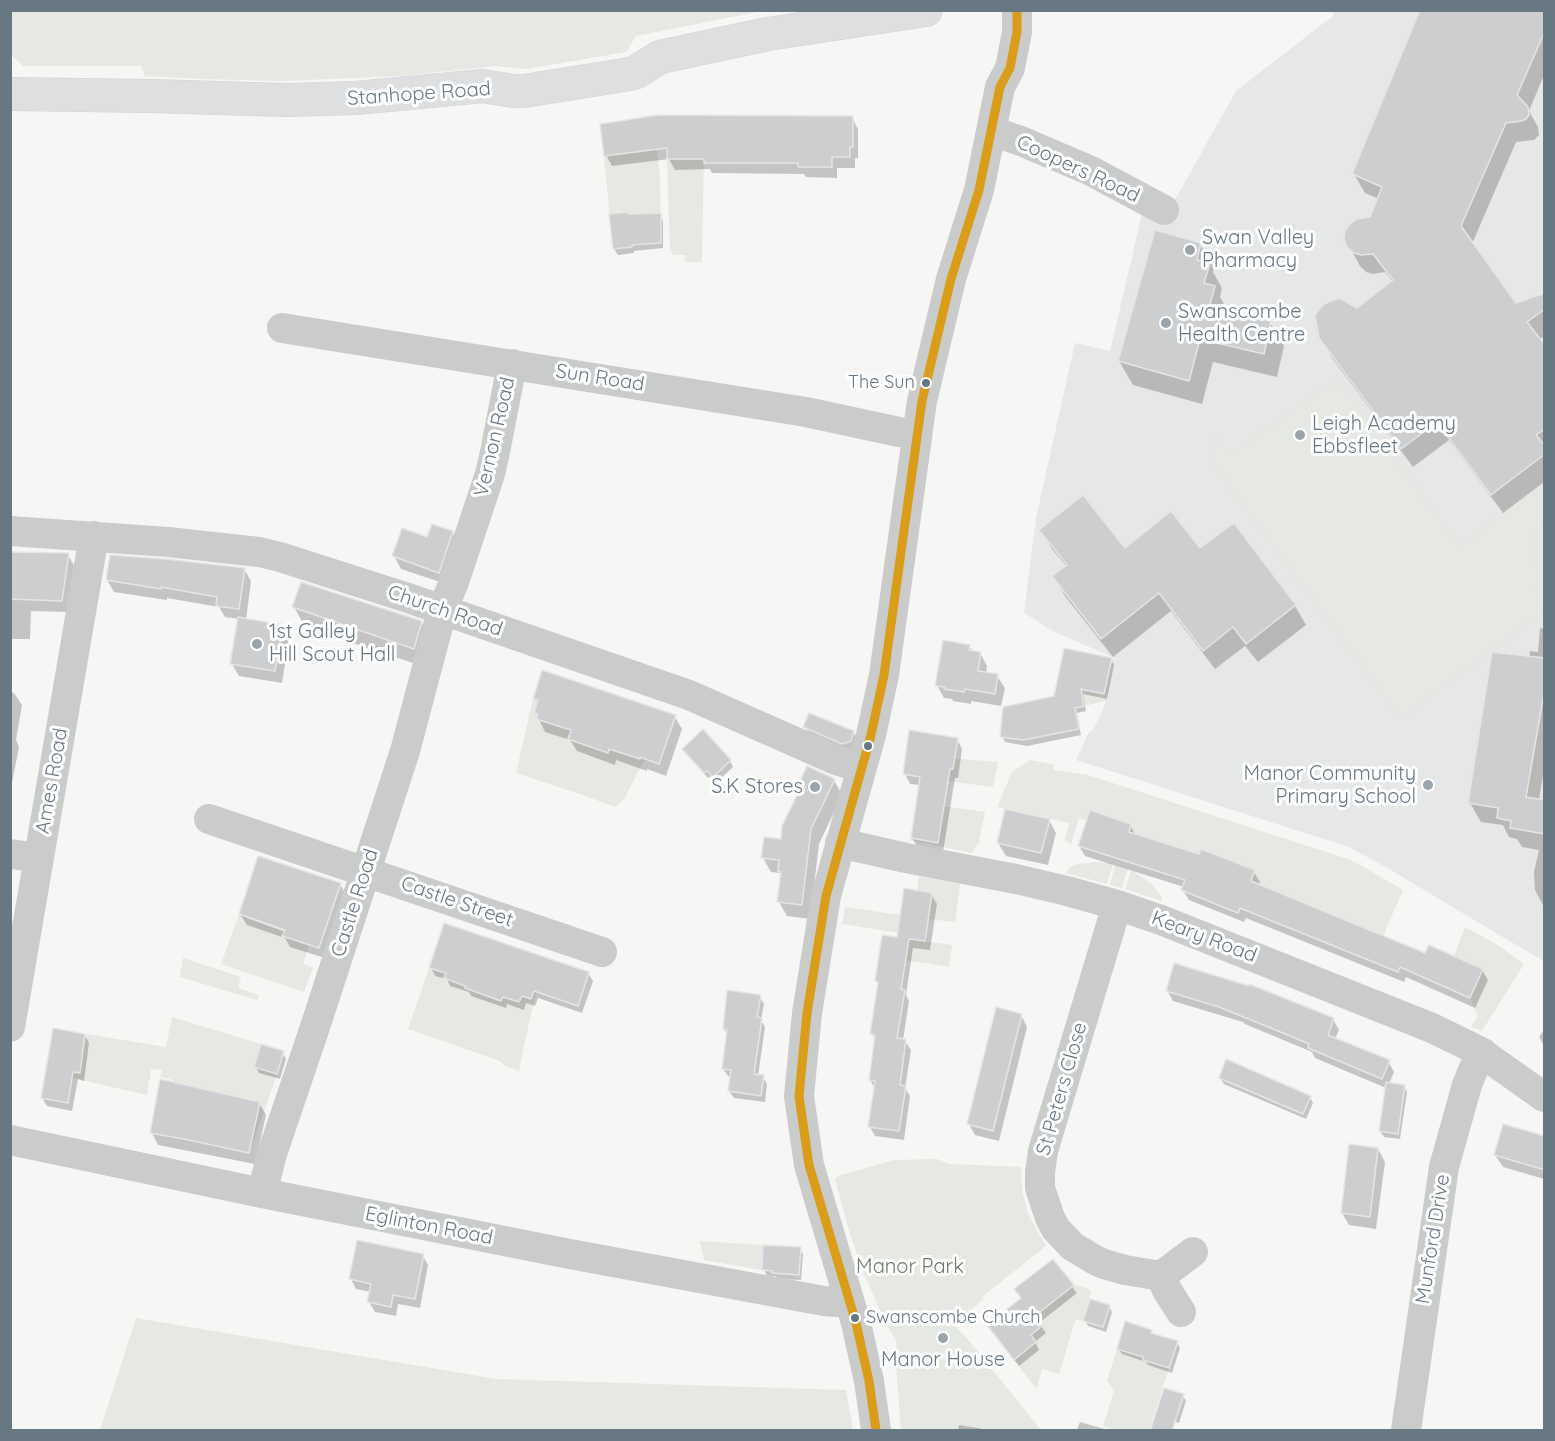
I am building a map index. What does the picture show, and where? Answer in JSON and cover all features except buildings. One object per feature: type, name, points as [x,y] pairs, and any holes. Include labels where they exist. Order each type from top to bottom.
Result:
[{"type":"main road","name":"Stanhope Road","points":[[10,94],[286,100],[366,97],[483,86],[525,91],[630,74],[660,57],[768,34],[926,10]]},
{"type":"street","points":[[876,1431],[869,1381],[849,1300],[809,1165],[799,1096],[807,1012],[826,896],[879,703],[925,390],[951,279],[979,190],[1000,87],[1010,68],[1017,32],[1017,10]]},
{"type":"street","name":"Coopers Road","points":[[991,131],[1021,141],[1091,171],[1164,210]]},
{"type":"street","name":"Sun Road","points":[[282,328],[806,412],[917,435]]},
{"type":"street","name":"Vernon Road","points":[[442,610],[454,582],[490,474],[512,364]]},
{"type":"street","name":"Church Road","points":[[10,531],[200,545],[272,555],[442,610],[689,695],[836,760],[861,768]]},
{"type":"street","name":"Ames Road","points":[[10,1027],[25,856],[94,536]]},
{"type":"street","name":"Castle Road","points":[[262,1193],[267,1170],[408,741],[442,610]]},
{"type":"street","name":"Castle Street","points":[[208,819],[602,952]]},
{"type":"street","name":"Keary Road","points":[[840,843],[1016,879],[1117,905],[1161,920],[1432,1028],[1483,1053],[1545,1096]]},
{"type":"street","name":"St Peters Close","points":[[1117,905],[1043,1151],[1040,1188],[1056,1229],[1072,1246],[1104,1264],[1161,1276]]},
{"type":"street","name":"Munford Drive","points":[[1406,1431],[1444,1167],[1467,1085],[1483,1053]]},
{"type":"street","name":"Eglinton Road","points":[[10,1140],[575,1255],[825,1301],[849,1300]]},
{"type":"street","points":[[1181,1312],[1161,1276],[1193,1252]]},
{"type":"shaded area","name":"Leigh Academy Ebbsfleet","points":[[1332,11],[1544,11],[1544,961],[1349,847],[1076,760],[1089,732],[1092,731],[1101,714],[1121,661],[1051,630],[1024,613],[1036,518],[1075,343],[1110,351],[1142,214],[1176,198],[1236,91],[1334,15]]},
{"type":"green space","points":[[11,10],[762,11],[636,36],[626,52],[527,69],[496,66],[401,76],[282,81],[145,76],[141,66],[23,66],[11,55]]},
{"type":"green space","points":[[704,146],[702,262],[685,262],[685,255],[673,255],[670,249],[667,159],[695,159]]},
{"type":"green space","points":[[657,149],[661,243],[613,249],[604,156]]},
{"type":"green space","points":[[1335,376],[1459,546],[1544,483],[1544,523],[1535,533],[1531,584],[1544,587],[1544,611],[1401,719],[1212,461],[1211,453],[1215,434],[1229,455],[1334,380]]},
{"type":"green space","points":[[1112,658],[1121,661],[1106,701],[1084,706],[1081,691],[1104,694]]},
{"type":"green space","points":[[533,699],[538,700],[535,713],[558,720],[556,726],[571,730],[568,738],[608,752],[616,729],[616,751],[639,759],[647,737],[652,739],[644,761],[624,799],[615,807],[516,773]]},
{"type":"green space","points":[[1537,748],[1544,750],[1542,787],[1544,797],[1529,795]]},
{"type":"green space","points":[[948,758],[998,762],[993,787],[932,779]]},
{"type":"green space","points":[[1030,760],[1052,764],[1054,765],[1053,770],[1088,775],[1348,859],[1403,890],[1383,936],[1355,922],[1348,922],[1250,881],[1254,870],[1209,864],[1213,854],[1201,849],[1197,859],[1186,850],[1129,832],[1131,824],[1121,821],[1118,830],[1079,818],[1071,844],[1065,840],[1069,823],[997,807],[1012,772]]},
{"type":"green space","points":[[943,806],[985,812],[979,842],[972,853],[910,840],[911,838],[938,842]]},
{"type":"green space","points":[[1098,862],[1113,865],[1107,884],[1066,873],[1069,868],[1077,864]]},
{"type":"green space","points":[[1115,865],[1128,869],[1122,888],[1110,885]]},
{"type":"green space","points":[[1131,870],[1152,884],[1162,901],[1125,889]]},
{"type":"green space","points":[[919,876],[960,884],[955,922],[928,919],[917,890]]},
{"type":"green space","points":[[295,900],[283,936],[313,935],[303,964],[313,968],[304,992],[221,964],[239,914],[248,917]]},
{"type":"green space","points":[[845,907],[900,915],[898,933],[842,924]]},
{"type":"green space","points":[[1465,927],[1496,944],[1524,964],[1482,1031],[1471,1027],[1478,1016],[1470,998],[1482,969],[1454,956]]},
{"type":"green space","points":[[908,939],[952,945],[949,967],[905,960]]},
{"type":"green space","points":[[452,956],[444,978],[465,986],[465,989],[475,992],[483,968],[490,971],[482,995],[501,1001],[509,977],[511,1000],[519,1002],[522,996],[535,988],[538,989],[519,1071],[503,1065],[500,1061],[408,1029],[429,968]]},
{"type":"green space","points":[[183,958],[241,977],[238,988],[259,995],[257,1000],[180,977]]},
{"type":"green space","points":[[172,1017],[261,1044],[254,1067],[277,1074],[249,1153],[259,1103],[199,1112],[205,1089],[195,1087],[191,1103],[168,1106],[173,1080],[160,1077],[162,1070],[151,1069],[147,1095],[72,1078],[78,1049],[84,1050],[87,1034],[166,1047]]},
{"type":"green space","name":"Manor Park","points":[[937,1159],[949,1164],[1021,1167],[1022,1190],[1028,1214],[1046,1246],[982,1297],[984,1299],[958,1320],[926,1312],[881,1313],[849,1231],[835,1179],[841,1175],[895,1160]]},
{"type":"green space","points":[[700,1241],[763,1245],[762,1270],[704,1260]]},
{"type":"green space","points":[[1074,1285],[1088,1288],[1091,1292],[1083,1321],[1078,1319],[1075,1321],[1059,1374],[1042,1369],[1037,1388],[1014,1360],[1036,1342],[1031,1335],[1043,1325],[1035,1316]]},
{"type":"green space","points":[[891,1317],[932,1319],[956,1327],[1041,1430],[901,1430],[896,1340],[884,1319]]},
{"type":"green space","points":[[136,1318],[496,1379],[846,1390],[853,1430],[100,1430]]},
{"type":"green space","points":[[1117,1349],[1169,1368],[1149,1430],[1116,1430],[1103,1426],[1114,1391],[1107,1381]]},
{"type":"transit line","points":[[876,1430],[869,1381],[856,1323],[809,1165],[799,1096],[807,1013],[826,896],[871,735],[884,675],[922,401],[951,279],[979,190],[1000,87],[1010,68],[1017,32],[1017,10]]},
{"type":"place","name":"Swan Valley Pharmacy","points":[[1190,250]]},
{"type":"place","name":"Swanscombe Health Centre","points":[[1166,323]]},
{"type":"place","name":"The Sun","points":[[926,383]]},
{"type":"place","name":"Leigh Academy Ebbsfleet","points":[[1300,435]]},
{"type":"place","name":"1st Galley Hill Scout Hall","points":[[257,644]]},
{"type":"place","name":"Manor Community Primary School","points":[[1428,785]]},
{"type":"place","name":"S.K Stores","points":[[815,787]]},
{"type":"place","name":"Swanscombe Church","points":[[855,1318]]},
{"type":"place","name":"Manor House","points":[[943,1338]]}]
